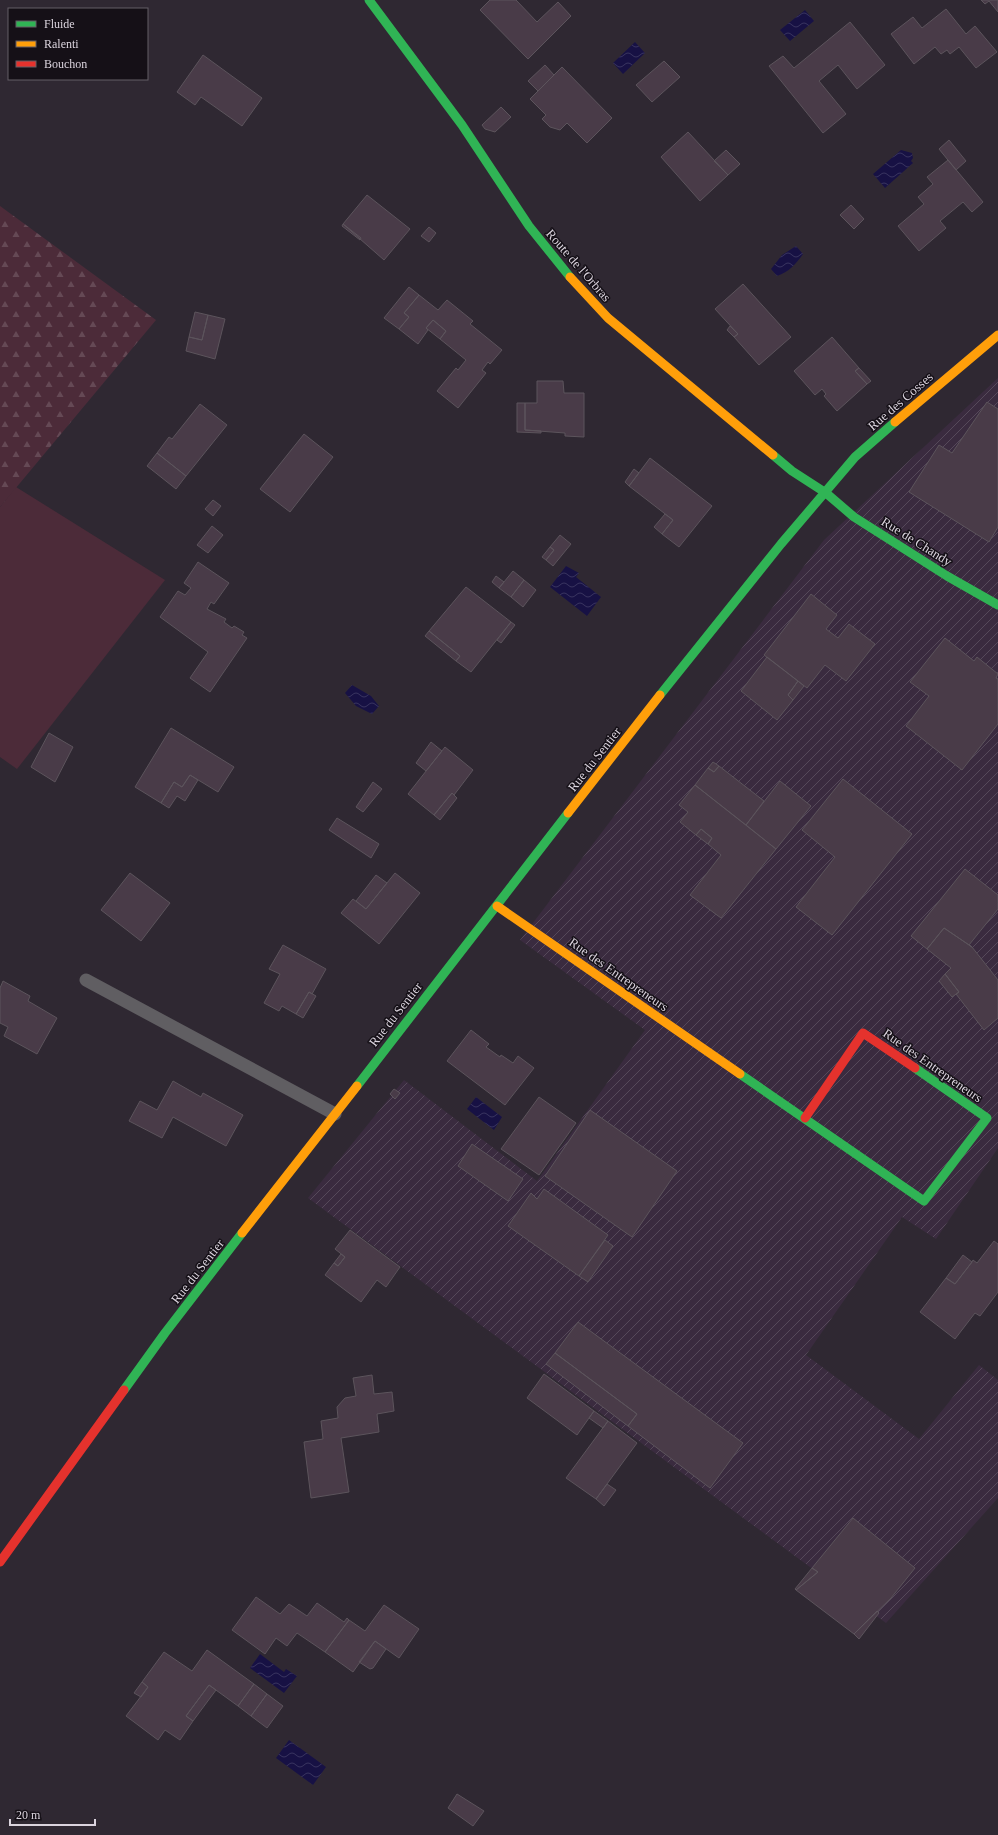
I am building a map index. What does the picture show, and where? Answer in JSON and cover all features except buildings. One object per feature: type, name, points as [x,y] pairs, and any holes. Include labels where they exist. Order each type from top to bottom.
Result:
[{"type":"street","name":"Route de l'Orbras","points":[[369,0],[462,125],[529,226],[572,280],[608,318],[792,471],[826,493]]},
{"type":"street","name":"Rue des Cosses","points":[[826,493],[855,457],[998,335]]},
{"type":"street","name":"Rue de Chandy","points":[[826,493],[877,533],[998,605]]},
{"type":"street","name":"Rue du Sentier","points":[[0,1562],[165,1333],[648,710],[781,544],[826,493]]},
{"type":"street","name":"Rue des Entrepreneurs","points":[[497,906],[924,1201],[986,1118],[863,1033],[805,1118]]},
{"type":"lane","points":[[86,980],[335,1114]]},
{"type":"shaded area","points":[[998,378],[998,1148],[936,1239],[902,1217],[806,1355],[919,1439],[979,1365],[998,1380],[998,1498],[886,1623],[308,1198],[404,1080],[537,1181],[645,1030],[520,940],[824,540]]},
{"type":"green space","points":[[0,206],[156,320],[0,507]]},
{"type":"green space","points":[[16,487],[165,580],[17,769],[0,757],[0,507]]},
{"type":"water","points":[[805,10],[814,21],[790,41],[780,30]]},
{"type":"water","points":[[635,42],[645,53],[623,74],[613,63]]},
{"type":"water","points":[[901,150],[912,153],[913,158],[911,161],[913,163],[885,188],[873,174]]},
{"type":"water","points":[[796,246],[803,254],[792,267],[777,276],[771,269],[782,255]]},
{"type":"water","points":[[566,566],[579,573],[576,577],[601,597],[587,616],[550,587]]},
{"type":"water","points":[[352,685],[371,696],[379,706],[372,714],[356,706],[345,693]]},
{"type":"water","points":[[476,1097],[502,1117],[494,1130],[467,1109]]},
{"type":"water","points":[[260,1654],[284,1672],[286,1669],[297,1676],[284,1693],[250,1668]]},
{"type":"water","points":[[289,1740],[326,1767],[313,1785],[276,1758]]},
{"type":"traffic: fast","points":[[369,0],[462,125],[529,226],[570,277]]},
{"type":"traffic: fast","points":[[660,695],[781,544],[855,457],[895,422]]},
{"type":"traffic: fast","points":[[773,455],[792,471],[826,493],[854,517],[947,576],[998,605]]},
{"type":"traffic: fast","points":[[357,1086],[568,813]]},
{"type":"traffic: fast","points":[[740,1074],[924,1201],[987,1118],[915,1068]]},
{"type":"traffic: fast","points":[[124,1390],[165,1333],[242,1233]]},
{"type":"traffic: slow","points":[[570,277],[608,318],[773,455]]},
{"type":"traffic: slow","points":[[895,422],[998,335]]},
{"type":"traffic: slow","points":[[568,813],[660,695]]},
{"type":"traffic: slow","points":[[497,906],[740,1074]]},
{"type":"traffic: slow","points":[[242,1233],[357,1086]]},
{"type":"traffic: jam","points":[[805,1118],[863,1033],[915,1068]]},
{"type":"traffic: jam","points":[[0,1562],[124,1390]]}]
